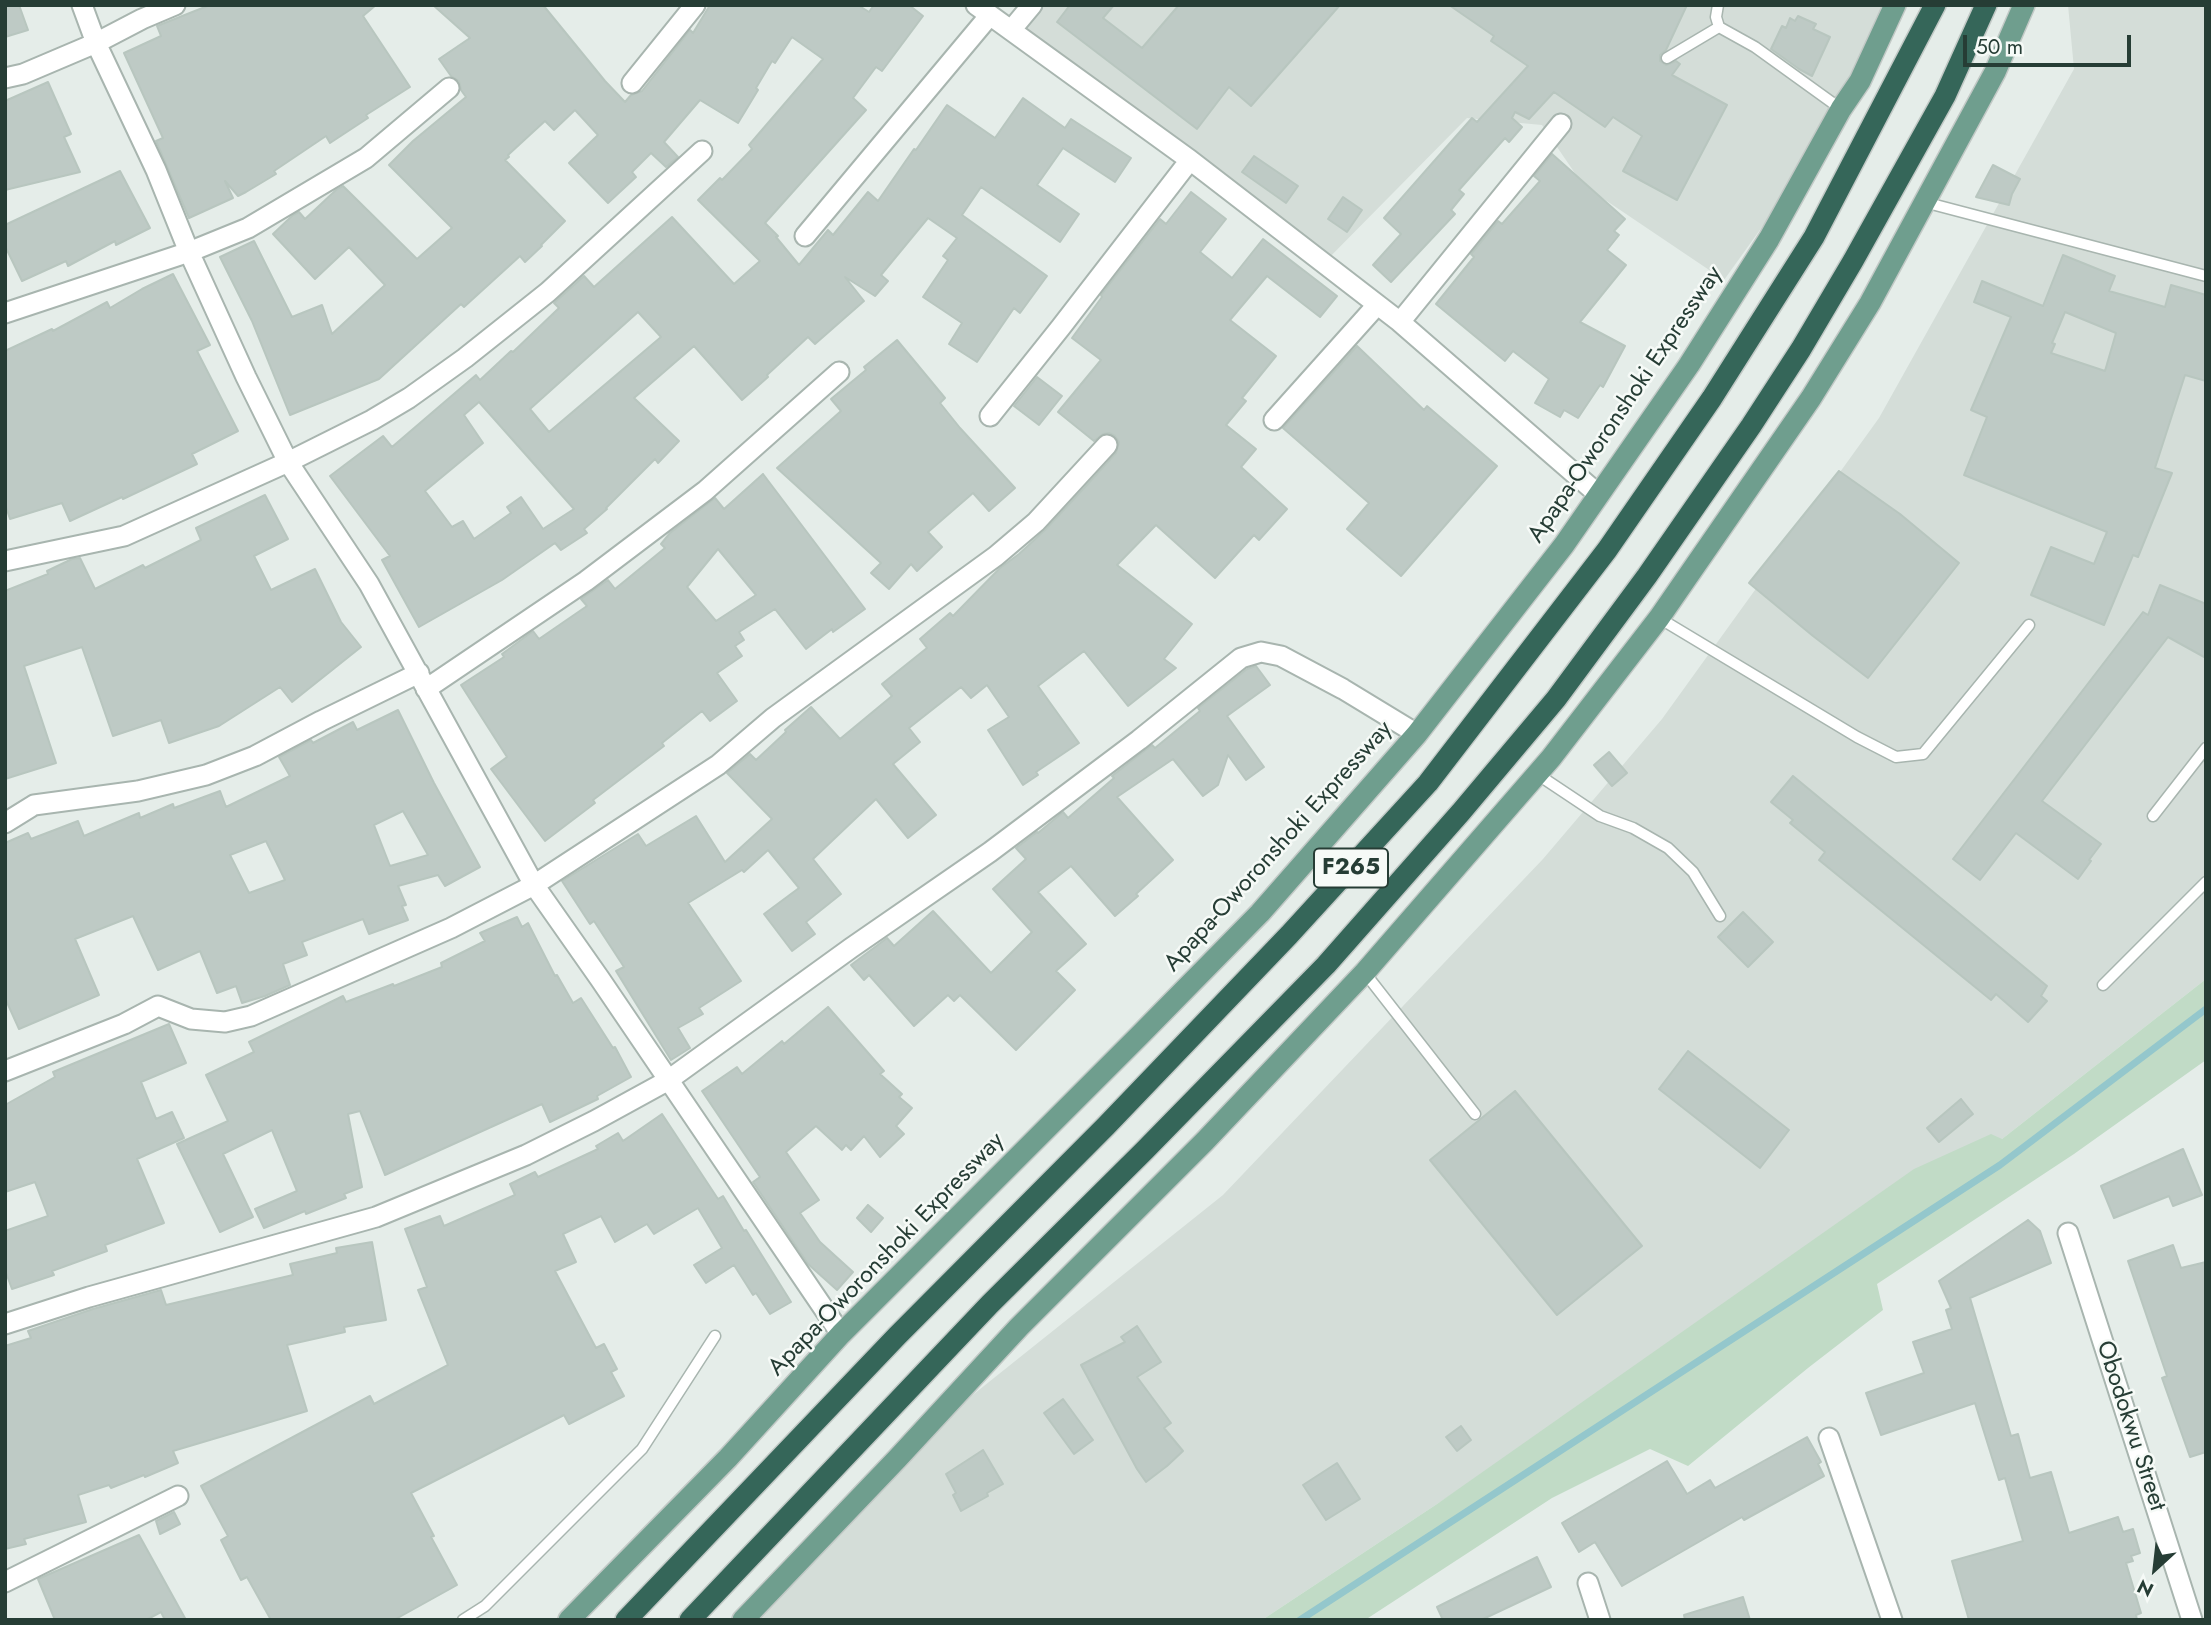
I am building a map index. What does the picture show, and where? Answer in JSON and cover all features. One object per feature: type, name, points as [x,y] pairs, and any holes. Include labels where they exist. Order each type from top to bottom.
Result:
[{"type":"highway","name":"F265","points":[[626,1620],[897,1336],[1203,1025],[1428,783],[1607,550],[1712,398],[1814,237],[1935,5]]},
{"type":"highway","name":"F265","points":[[690,1620],[990,1304],[1146,1150],[1325,965],[1461,812],[1556,699],[1647,576],[1751,426],[1801,348],[1945,96],[1986,5]]},
{"type":"main road","name":"Apapa-Oworonshoki Expressway","points":[[569,1620],[728,1458],[841,1335],[1260,913],[1417,734],[1506,622],[1600,495],[1689,365],[1769,239],[1841,109],[1860,81],[1895,5]]},
{"type":"main road","points":[[743,1620],[852,1507],[1019,1326],[1205,1141],[1365,972],[1537,774],[1659,618],[1811,398],[1870,303],[1995,72],[2024,5]]},
{"type":"street","points":[[82,5],[96,43],[156,170],[189,252],[288,462],[369,584],[534,886],[841,1335]]},
{"type":"street","points":[[5,78],[23,74],[96,43],[175,5]]},
{"type":"street","points":[[632,83],[695,5]]},
{"type":"street","points":[[1012,29],[1032,5]]},
{"type":"street","points":[[805,236],[983,10],[1190,160],[1400,322],[1600,495]]},
{"type":"street","points":[[5,313],[189,252],[248,228],[366,158],[449,89]]},
{"type":"street","points":[[1400,322],[1561,124]]},
{"type":"street","points":[[5,561],[124,536],[288,462],[409,398],[465,358],[548,292],[702,151]]},
{"type":"street","points":[[990,416],[1190,160]]},
{"type":"street","points":[[1274,420],[1377,305]]},
{"type":"street","points":[[5,822],[34,805],[138,791],[206,775],[254,756],[321,721],[422,681],[586,581],[705,491],[839,372]]},
{"type":"street","points":[[5,1071],[124,1024],[158,1006],[191,1019],[225,1022],[251,1016],[451,928],[534,886],[718,765],[773,718],[996,556],[1037,522],[1107,445]]},
{"type":"street","points":[[5,1324],[89,1297],[376,1217],[526,1155],[667,1081],[990,852],[1139,740],[1241,658],[1261,652],[1281,656],[1343,689],[1417,734]]},
{"type":"street","name":"Obodokwu Street","points":[[2068,1233],[2192,1620]]},
{"type":"street","points":[[1829,1438],[1892,1620]]},
{"type":"street","points":[[5,1582],[178,1496]]},
{"type":"street","points":[[1588,1583],[1600,1620]]},
{"type":"lane","points":[[1718,5],[1716,17],[1719,27],[1755,47],[1841,109]]},
{"type":"lane","points":[[1667,58],[1719,27]]},
{"type":"lane","points":[[1924,202],[2206,276]]},
{"type":"lane","points":[[1659,618],[1857,737],[1896,757],[1923,754],[2029,625]]},
{"type":"lane","points":[[2152,816],[2206,748]]},
{"type":"lane","points":[[1537,774],[1600,816],[1633,828],[1668,848],[1693,872],[1720,916]]},
{"type":"lane","points":[[2103,985],[2206,882]]},
{"type":"lane","points":[[1365,972],[1475,1114]]},
{"type":"lane","points":[[463,1620],[485,1606],[642,1449],[715,1336]]},
{"type":"shaded area","points":[[1021,5],[1885,5],[1813,156],[1724,280],[1583,185],[1542,125],[1467,118],[1317,270],[1002,32]]},
{"type":"shaded area","points":[[2068,5],[2206,5],[2206,979],[2002,1139],[1262,1620],[729,1620],[875,1473],[1223,1195],[1543,859],[1662,719],[1879,418],[2074,69]]},
{"type":"green space","points":[[2206,979],[2206,1060],[2074,1154],[1877,1284],[1883,1310],[1688,1466],[1650,1449],[1552,1498],[1365,1620],[1262,1620],[1437,1504],[1914,1169],[1991,1134],[2002,1139]]},
{"type":"building","points":[[5,5],[19,5],[28,30],[5,37]]},
{"type":"building","points":[[210,5],[376,5],[363,16],[410,87],[366,115],[368,118],[330,143],[326,136],[274,171],[276,174],[246,192],[238,196],[225,181],[233,198],[189,218],[156,141],[163,138],[124,53],[161,36],[157,26]]},
{"type":"building","points":[[433,5],[543,5],[625,102],[631,95],[642,91],[690,30],[693,33],[710,5],[858,5],[869,12],[874,5],[909,5],[923,16],[882,71],[876,67],[853,98],[866,110],[765,223],[799,265],[828,230],[833,235],[868,192],[878,201],[947,105],[995,138],[1023,98],[1065,128],[1071,119],[1131,158],[1115,182],[1063,148],[1037,185],[1079,214],[1060,242],[981,187],[962,215],[1047,276],[1020,313],[1014,308],[977,362],[949,344],[962,323],[923,297],[948,260],[943,256],[957,238],[928,218],[881,275],[888,281],[875,296],[845,277],[864,301],[815,344],[808,337],[742,400],[694,346],[634,398],[679,441],[658,463],[655,459],[584,529],[587,533],[561,550],[555,543],[502,580],[419,627],[382,560],[390,556],[330,476],[383,436],[392,447],[476,375],[480,380],[513,352],[559,308],[554,303],[584,276],[594,287],[672,217],[734,284],[760,261],[698,200],[752,149],[749,145],[823,59],[792,37],[775,63],[772,61],[738,123],[700,100],[664,142],[678,157],[666,167],[651,153],[632,172],[636,177],[608,203],[569,163],[598,135],[575,110],[554,130],[545,121],[505,160],[565,221],[525,262],[520,256],[464,307],[461,304],[379,379],[290,415],[252,321],[220,257],[254,241],[292,317],[322,305],[332,334],[385,285],[349,247],[315,279],[273,234],[299,212],[305,219],[343,186],[417,259],[452,228],[389,165],[413,141],[466,97],[459,81],[451,76],[439,59],[470,38]],"holes":[[[638,312],[661,337],[549,432],[530,409]],[[479,402],[574,509],[543,529],[521,497],[507,507],[511,513],[474,539],[463,521],[452,527],[425,491],[483,443],[464,415]]]},
{"type":"building","points":[[1070,5],[1114,5],[1103,18],[1142,48],[1179,5],[1340,5],[1251,106],[1229,87],[1197,129],[1057,22]]},
{"type":"building","points":[[1449,5],[1687,5],[1666,50],[1660,55],[1660,61],[1666,65],[1676,61],[1680,64],[1672,75],[1727,105],[1677,200],[1623,171],[1642,136],[1613,117],[1605,127],[1554,92],[1529,119],[1515,112],[1512,118],[1522,127],[1509,142],[1505,138],[1459,190],[1464,194],[1451,210],[1455,214],[1391,282],[1373,265],[1401,234],[1384,218],[1472,118],[1477,122],[1528,66],[1491,41],[1494,36]]},
{"type":"building","points":[[1798,16],[1816,24],[1813,29],[1830,37],[1812,76],[1771,49],[1782,26],[1786,28],[1790,18],[1795,21]]},
{"type":"building","points":[[48,82],[71,134],[64,137],[80,172],[5,190],[5,101]]},
{"type":"building","points":[[1552,154],[1625,219],[1614,231],[1619,235],[1607,250],[1626,265],[1580,322],[1625,346],[1603,387],[1600,385],[1578,418],[1564,410],[1560,417],[1535,403],[1549,379],[1513,351],[1505,361],[1436,304],[1474,257],[1471,254],[1498,221],[1502,224],[1540,181],[1534,176]]},
{"type":"building","points":[[1254,156],[1298,186],[1286,203],[1242,172]]},
{"type":"building","points":[[1993,165],[2020,179],[2009,205],[1976,197]]},
{"type":"building","points":[[120,171],[150,228],[116,245],[115,241],[68,266],[66,261],[22,281],[5,246],[5,225]]},
{"type":"building","points":[[1191,192],[1226,219],[1200,252],[1232,278],[1263,239],[1337,296],[1320,317],[1267,276],[1230,320],[1276,356],[1242,398],[1246,401],[1226,425],[1256,449],[1241,467],[1287,509],[1259,540],[1254,535],[1215,578],[1156,525],[1117,565],[1192,624],[1164,659],[1176,668],[1128,706],[1084,651],[1038,686],[1079,743],[1036,772],[1038,775],[1023,785],[988,730],[1009,717],[987,685],[971,698],[961,687],[909,728],[920,742],[893,764],[936,815],[908,838],[876,799],[813,859],[841,894],[806,922],[815,934],[792,951],[764,914],[799,888],[768,850],[744,872],[742,870],[688,903],[741,981],[699,1008],[703,1014],[678,1028],[690,1048],[671,1060],[616,971],[624,967],[594,921],[590,924],[562,881],[638,834],[646,846],[696,816],[725,862],[772,819],[727,773],[750,754],[756,760],[811,707],[840,739],[892,696],[882,684],[927,648],[920,639],[950,613],[953,616],[1000,568],[1045,530],[1085,487],[1116,453],[1119,442],[1109,433],[1094,441],[1058,412],[1101,360],[1072,338],[1101,295],[1160,219],[1166,224]]},
{"type":"building","points":[[1343,197],[1362,210],[1347,232],[1328,219]]},
{"type":"building","points":[[2063,255],[2115,276],[2109,291],[2165,307],[2171,285],[2206,295],[2206,381],[2185,375],[2155,468],[2172,473],[2138,557],[2133,555],[2104,625],[2031,595],[2051,547],[2094,564],[2107,532],[1964,475],[1987,417],[1971,410],[2011,317],[1974,302],[1982,281],[2043,306]],"holes":[[[2065,312],[2116,333],[2105,371],[2051,353],[2055,344],[2052,343]]]},
{"type":"building","points":[[173,274],[210,345],[197,351],[238,431],[192,454],[197,464],[70,521],[62,503],[10,519],[5,504],[5,351],[52,329],[53,331],[107,302],[110,308]]},
{"type":"building","points":[[897,340],[945,398],[940,403],[1015,488],[989,511],[973,493],[928,532],[942,547],[917,571],[911,564],[889,589],[871,573],[881,563],[777,468],[841,411],[831,399]]},
{"type":"building","points":[[1357,346],[1424,410],[1427,406],[1497,466],[1401,576],[1347,529],[1369,503],[1283,428]]},
{"type":"building","points":[[1037,377],[1062,396],[1039,425],[1014,406]]},
{"type":"building","points":[[1839,471],[1900,514],[1959,563],[1868,678],[1749,583]]},
{"type":"building","points":[[763,474],[865,609],[806,649],[775,609],[739,632],[744,640],[735,646],[742,656],[717,673],[737,701],[710,721],[702,711],[662,743],[664,746],[545,841],[491,769],[507,757],[461,685],[504,657],[502,654],[533,631],[539,639],[587,606],[581,599],[608,580],[615,589],[665,548],[661,544],[670,533],[715,498],[724,509]],"holes":[[[718,549],[756,595],[716,621],[687,587]]]},
{"type":"building","points":[[265,495],[288,539],[254,556],[271,590],[315,569],[341,622],[361,647],[292,702],[280,687],[219,726],[169,743],[161,720],[113,736],[82,647],[24,666],[56,763],[5,779],[5,591],[48,574],[47,571],[72,559],[80,558],[95,589],[201,540],[196,528]]},
{"type":"building","points":[[2160,585],[2206,604],[2206,658],[2168,637],[2042,801],[2101,844],[2089,860],[2091,861],[2078,879],[2016,833],[1980,880],[1953,859],[2143,612],[2148,615]]},
{"type":"building","points":[[1256,666],[1270,685],[1227,716],[1264,767],[1246,780],[1228,755],[1218,785],[1203,796],[1173,759],[1117,797],[1173,860],[1115,916],[1071,866],[1038,892],[1086,944],[1056,971],[1075,990],[1016,1050],[960,995],[954,1001],[948,995],[914,1026],[869,975],[864,980],[851,965],[887,938],[894,946],[933,911],[991,973],[1032,932],[993,889],[1026,859],[1016,848],[1063,812],[1068,818],[1114,778],[1112,776],[1152,745],[1155,748],[1200,711],[1198,708],[1247,669]]},
{"type":"building","points":[[398,710],[480,867],[445,886],[438,875],[398,886],[406,905],[402,906],[408,920],[369,934],[363,919],[302,942],[307,955],[283,964],[290,985],[242,1003],[236,986],[217,993],[200,951],[158,970],[133,916],[75,939],[99,995],[19,1029],[5,998],[5,843],[28,833],[31,839],[78,821],[84,836],[139,813],[140,818],[173,804],[174,808],[220,791],[226,807],[290,776],[279,757],[353,722],[357,730]],"holes":[[[403,811],[428,855],[390,866],[374,825]],[[266,841],[285,880],[249,893],[230,855]]]},
{"type":"building","points":[[1609,752],[1627,773],[1612,786],[1594,765]]},
{"type":"building","points":[[1793,776],[2047,986],[2041,996],[2047,1001],[2028,1022],[1996,994],[1991,1000],[1819,860],[1825,852],[1790,823],[1793,820],[1771,802]]},
{"type":"building","points":[[1743,912],[1773,942],[1748,967],[1718,937]]},
{"type":"building","points":[[517,917],[522,927],[528,923],[555,976],[557,975],[573,1003],[581,998],[613,1048],[615,1047],[631,1077],[597,1096],[598,1099],[550,1122],[542,1104],[385,1175],[360,1111],[348,1114],[362,1187],[344,1194],[346,1198],[264,1228],[255,1209],[297,1191],[272,1130],[223,1154],[253,1217],[220,1232],[177,1144],[228,1121],[206,1075],[254,1052],[249,1042],[343,996],[346,1002],[442,967],[441,963],[485,941],[480,933]]},
{"type":"building","points":[[828,1007],[884,1071],[880,1074],[902,1094],[899,1097],[912,1108],[896,1126],[904,1134],[880,1157],[864,1136],[851,1150],[846,1145],[842,1150],[816,1126],[786,1152],[819,1200],[800,1213],[820,1242],[853,1272],[837,1290],[808,1264],[753,1182],[760,1177],[702,1091],[737,1067],[742,1074],[782,1041],[784,1044]]},
{"type":"building","points":[[169,1024],[186,1063],[141,1082],[156,1119],[172,1112],[184,1138],[137,1159],[164,1223],[105,1245],[107,1251],[52,1271],[54,1275],[12,1289],[5,1270],[5,1231],[48,1216],[35,1182],[5,1192],[5,1105],[55,1077],[53,1072]]},
{"type":"building","points":[[1688,1051],[1789,1130],[1760,1168],[1659,1089]]},
{"type":"building","points":[[1515,1091],[1642,1246],[1557,1315],[1430,1160]]},
{"type":"building","points":[[1961,1099],[1973,1114],[1939,1142],[1927,1128]]},
{"type":"building","points":[[662,1114],[718,1199],[723,1196],[791,1302],[770,1314],[756,1293],[753,1295],[734,1265],[706,1283],[694,1265],[722,1248],[698,1208],[654,1234],[647,1224],[615,1242],[601,1216],[563,1234],[576,1262],[555,1271],[596,1348],[604,1344],[617,1369],[611,1372],[624,1396],[569,1424],[564,1415],[411,1493],[457,1585],[394,1620],[271,1620],[247,1577],[241,1580],[221,1540],[228,1536],[201,1486],[370,1396],[374,1404],[448,1365],[418,1290],[427,1287],[405,1229],[440,1216],[444,1226],[515,1195],[510,1184],[535,1172],[538,1177],[598,1149],[596,1146],[618,1133],[623,1141]]},
{"type":"building","points":[[2183,1149],[2202,1195],[2173,1206],[2169,1196],[2114,1218],[2101,1186]]},
{"type":"building","points":[[868,1205],[883,1218],[871,1232],[857,1218]]},
{"type":"building","points":[[2028,1220],[2040,1231],[2051,1263],[1970,1298],[2011,1436],[2018,1434],[2030,1478],[2051,1472],[2069,1533],[2118,1517],[2123,1532],[2133,1529],[2140,1553],[2131,1556],[2133,1561],[2126,1563],[2141,1613],[2136,1615],[2137,1620],[1969,1620],[1952,1561],[2023,1541],[2005,1478],[1999,1480],[1975,1403],[1881,1435],[1866,1393],[1924,1373],[1913,1342],[1952,1329],[1946,1310],[1951,1308],[1939,1281]]},
{"type":"building","points":[[372,1242],[386,1320],[344,1327],[345,1332],[287,1345],[307,1411],[173,1451],[178,1463],[111,1488],[109,1485],[78,1495],[86,1522],[24,1539],[26,1544],[5,1549],[5,1346],[31,1338],[28,1331],[93,1309],[161,1290],[166,1305],[293,1275],[290,1264],[337,1253],[336,1248]]},
{"type":"building","points":[[2173,1245],[2181,1268],[2206,1262],[2206,1452],[2190,1457],[2162,1378],[2167,1376],[2128,1261]]},
{"type":"building","points":[[1137,1326],[1161,1362],[1137,1377],[1171,1423],[1164,1428],[1183,1451],[1146,1482],[1081,1365],[1125,1342],[1121,1337]]},
{"type":"building","points":[[1063,1399],[1093,1440],[1074,1454],[1044,1413]]},
{"type":"building","points":[[1461,1426],[1471,1440],[1457,1451],[1446,1437]]},
{"type":"building","points":[[1807,1437],[1821,1462],[1818,1464],[1824,1476],[1744,1520],[1742,1517],[1622,1586],[1595,1542],[1579,1552],[1562,1523],[1667,1461],[1687,1494],[1710,1480],[1715,1488]]},
{"type":"building","points":[[983,1450],[1003,1484],[961,1511],[953,1495],[956,1493],[946,1474]]},
{"type":"building","points":[[1337,1463],[1360,1499],[1326,1520],[1303,1485]]},
{"type":"building","points":[[174,1512],[180,1524],[160,1534],[156,1521]]},
{"type":"building","points":[[139,1535],[186,1620],[165,1620],[161,1612],[146,1620],[55,1620],[38,1579]]},
{"type":"building","points":[[1537,1557],[1551,1587],[1481,1620],[1443,1620],[1437,1607]]},
{"type":"building","points":[[1743,1597],[1750,1620],[1685,1620],[1684,1615]]},
{"type":"waterway","points":[[1300,1620],[2000,1165],[2206,1009]]}]
